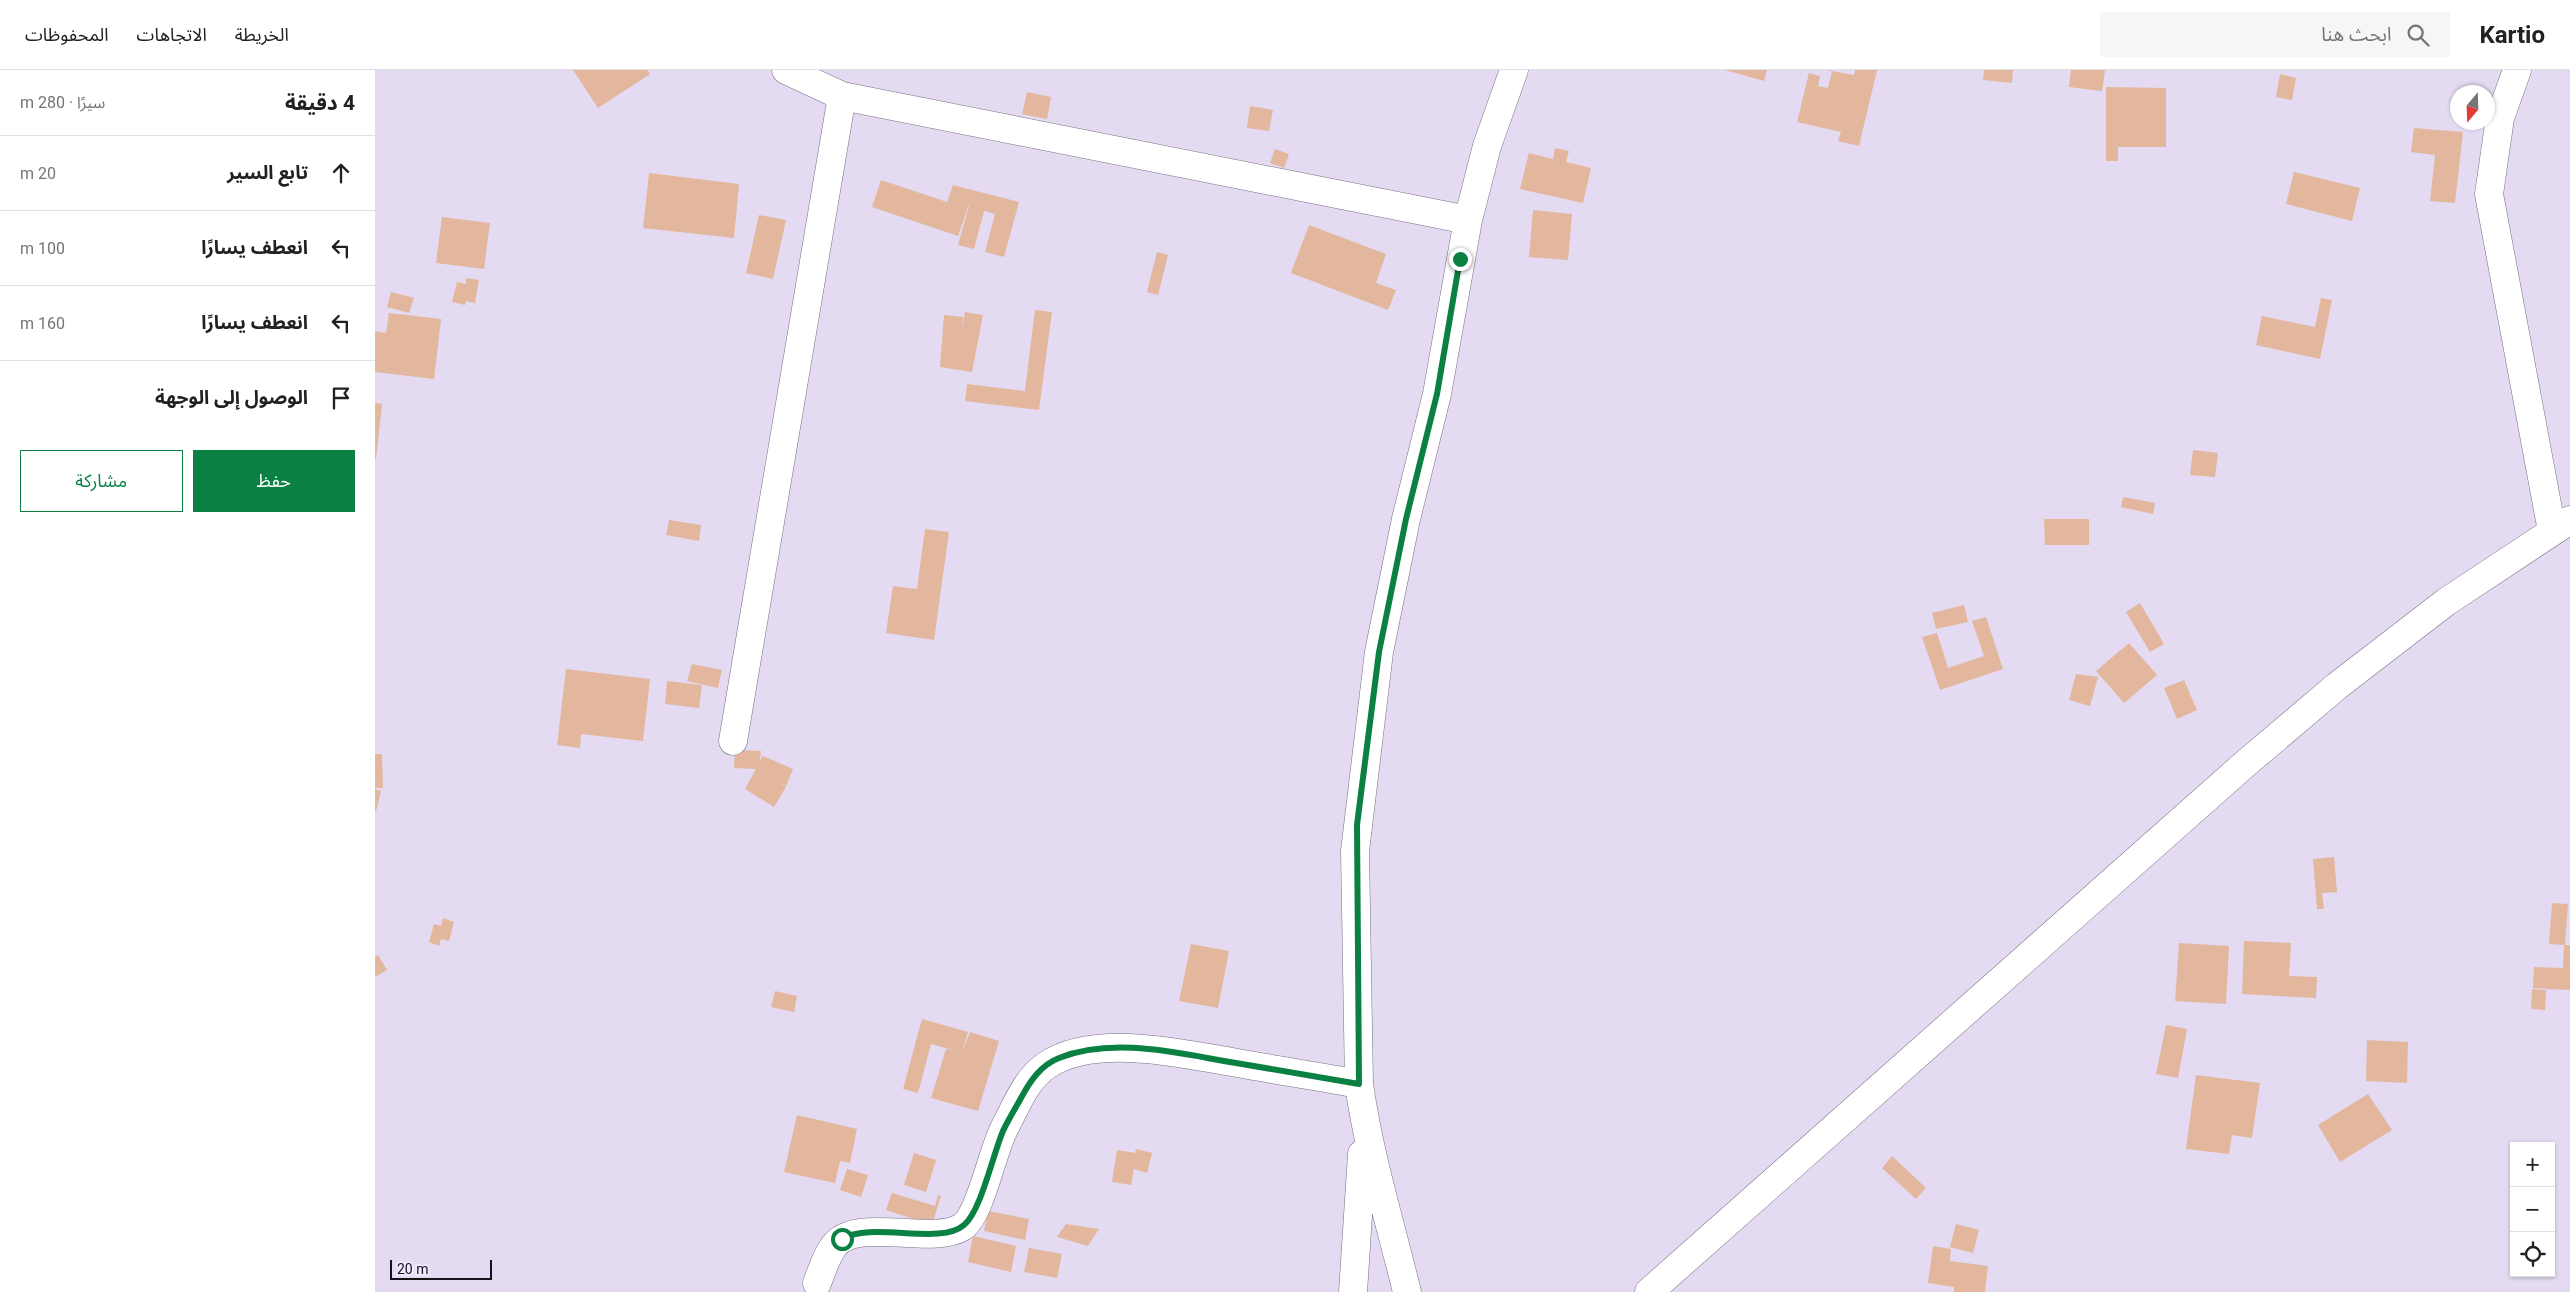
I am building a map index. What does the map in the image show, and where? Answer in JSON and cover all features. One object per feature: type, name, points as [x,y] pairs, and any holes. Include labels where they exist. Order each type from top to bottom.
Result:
[{"type":"street","points":[[786,70],[842,96],[1468,220]]},
{"type":"street","points":[[1407,1292],[1387,1220],[1365,1124],[1359,1084],[1355,851],[1358,816],[1379,652],[1406,519],[1437,394],[1468,220],[1487,146],[1514,70]]},
{"type":"street","points":[[1649,1292],[2302,716],[2446,602],[2561,525],[2489,194],[2500,118],[2517,70]]},
{"type":"street","points":[[733,741],[842,96]]},
{"type":"street","points":[[817,1284],[835,1245],[845,1237],[866,1233],[942,1233],[963,1226],[975,1212],[1003,1130],[1025,1089],[1037,1072],[1059,1058],[1095,1050],[1130,1049],[1172,1053],[1359,1084]]},
{"type":"street","points":[[1353,1292],[1365,1124]]},
{"type":"building","points":[[573,70],[647,70],[650,74],[598,108]]},
{"type":"building","points":[[1725,70],[1767,70],[1764,81]]},
{"type":"building","points":[[1826,70],[1854,75],[1855,70],[1877,70],[1859,146],[1838,141],[1841,132],[1797,122],[1809,73],[1820,76],[1818,86],[1828,88],[1832,72]]},
{"type":"building","points":[[1984,70],[2013,70],[2012,83],[1983,80]]},
{"type":"building","points":[[2071,70],[2105,70],[2102,91],[2069,87]]},
{"type":"building","points":[[2280,74],[2296,78],[2292,100],[2276,97]]},
{"type":"building","points":[[2106,87],[2166,88],[2166,147],[2118,147],[2118,161],[2106,161]]},
{"type":"building","points":[[1027,92],[1051,97],[1047,119],[1022,114]]},
{"type":"building","points":[[1250,106],[1273,110],[1269,131],[1247,128]]},
{"type":"building","points":[[2414,128],[2463,132],[2455,203],[2430,201],[2435,155],[2411,152]]},
{"type":"building","points":[[1555,148],[1569,151],[1566,162],[1591,168],[1583,203],[1520,189],[1529,153],[1553,159]]},
{"type":"building","points":[[1275,149],[1289,154],[1284,168],[1270,163]]},
{"type":"building","points":[[2294,172],[2360,188],[2352,221],[2286,204]]},
{"type":"building","points":[[649,173],[739,184],[734,238],[643,228]]},
{"type":"building","points":[[881,180],[947,202],[953,185],[1019,202],[1004,257],[985,252],[995,214],[984,211],[974,249],[958,245],[971,199],[958,236],[872,207]]},
{"type":"building","points":[[1533,210],[1572,214],[1568,260],[1529,257]]},
{"type":"building","points":[[759,215],[786,220],[773,279],[746,273]]},
{"type":"building","points":[[442,217],[490,223],[484,269],[436,263]]},
{"type":"building","points":[[1309,225],[1386,254],[1376,283],[1396,290],[1388,310],[1291,273]]},
{"type":"building","points":[[1157,252],[1168,255],[1158,295],[1147,292]]},
{"type":"building","points":[[466,278],[479,280],[475,303],[466,301],[465,305],[452,302],[457,282],[466,284]]},
{"type":"building","points":[[391,292],[414,298],[409,313],[387,307]]},
{"type":"building","points":[[2321,298],[2332,300],[2320,359],[2256,345],[2262,316],[2315,327]]},
{"type":"building","points":[[1035,310],[1052,312],[1039,410],[965,401],[967,384],[1025,391]]},
{"type":"building","points":[[965,312],[983,315],[972,372],[940,367],[944,315],[963,317],[962,329]]},
{"type":"building","points":[[389,313],[441,319],[434,379],[375,372],[375,331],[386,333]]},
{"type":"building","points":[[375,403],[382,404],[376,459],[375,459]]},
{"type":"building","points":[[2193,450],[2218,453],[2215,477],[2190,475]]},
{"type":"building","points":[[2123,497],[2155,503],[2153,514],[2121,507]]},
{"type":"building","points":[[2044,519],[2089,519],[2089,545],[2045,545]]},
{"type":"building","points":[[669,520],[701,525],[699,541],[666,535]]},
{"type":"building","points":[[925,529],[949,532],[934,640],[886,633],[893,586],[917,589]]},
{"type":"building","points":[[2140,603],[2164,644],[2150,652],[2126,612]]},
{"type":"building","points":[[1964,605],[1968,622],[1936,629],[1932,613]]},
{"type":"building","points":[[1986,617],[2003,669],[1940,690],[1922,637],[1937,633],[1948,668],[1984,656],[1972,621]]},
{"type":"building","points":[[2129,643],[2157,675],[2124,703],[2096,671]]},
{"type":"building","points":[[692,664],[722,670],[718,688],[687,681]]},
{"type":"building","points":[[566,669],[650,679],[643,741],[581,734],[580,748],[557,745]]},
{"type":"building","points":[[2076,674],[2098,677],[2090,706],[2069,700]]},
{"type":"building","points":[[2184,680],[2197,710],[2177,719],[2164,688]]},
{"type":"building","points":[[667,681],[702,685],[699,708],[665,704]]},
{"type":"building","points":[[735,750],[761,751],[760,761],[763,756],[793,769],[786,786],[779,783],[786,787],[774,807],[745,789],[756,769],[734,768]]},
{"type":"building","points":[[375,754],[382,754],[383,788],[375,788]]},
{"type":"building","points":[[375,789],[381,791],[376,811],[375,811]]},
{"type":"building","points":[[2334,857],[2337,892],[2322,893],[2324,909],[2317,909],[2313,859]]},
{"type":"building","points":[[2552,903],[2568,904],[2565,945],[2570,945],[2570,990],[2533,988],[2534,967],[2563,968],[2564,945],[2549,944]]},
{"type":"building","points":[[443,918],[454,922],[449,941],[441,939],[439,946],[429,942],[434,924],[441,926]]},
{"type":"building","points":[[2244,941],[2291,943],[2289,976],[2317,977],[2316,998],[2242,994]]},
{"type":"building","points":[[2179,943],[2229,946],[2226,1004],[2175,1001]]},
{"type":"building","points":[[1191,944],[1229,951],[1218,1008],[1179,1001]]},
{"type":"building","points":[[378,955],[387,970],[375,977],[375,957]]},
{"type":"building","points":[[2532,989],[2546,990],[2545,1010],[2531,1009]]},
{"type":"building","points":[[775,991],[797,996],[794,1012],[771,1007]]},
{"type":"building","points":[[922,1019],[968,1032],[962,1053],[970,1032],[999,1041],[978,1111],[931,1098],[946,1049],[957,1051],[931,1044],[918,1093],[903,1089]]},
{"type":"building","points":[[2166,1025],[2187,1029],[2178,1078],[2156,1074]]},
{"type":"building","points":[[2367,1040],[2408,1042],[2407,1083],[2366,1081]]},
{"type":"building","points":[[2196,1075],[2260,1083],[2252,1138],[2232,1135],[2229,1154],[2186,1149]]},
{"type":"building","points":[[2368,1094],[2392,1130],[2340,1162],[2318,1125]]},
{"type":"building","points":[[797,1115],[857,1129],[850,1163],[840,1161],[835,1183],[784,1172]]},
{"type":"building","points":[[1136,1149],[1152,1153],[1147,1173],[1134,1169],[1131,1185],[1112,1182],[1117,1150],[1135,1153]]},
{"type":"building","points":[[914,1153],[936,1160],[926,1192],[904,1185]]},
{"type":"building","points":[[1892,1156],[1926,1188],[1916,1199],[1882,1168]]},
{"type":"building","points":[[847,1169],[868,1175],[861,1197],[840,1190]]},
{"type":"building","points":[[892,1193],[935,1206],[938,1195],[941,1196],[932,1225],[886,1210]]},
{"type":"building","points":[[988,1211],[1029,1219],[1025,1240],[984,1231]]},
{"type":"building","points":[[1066,1224],[1099,1229],[1088,1246],[1057,1237]]},
{"type":"building","points":[[1956,1224],[1979,1230],[1973,1253],[1950,1247]]},
{"type":"building","points":[[973,1236],[1016,1246],[1011,1272],[968,1262]]},
{"type":"building","points":[[1933,1246],[1951,1249],[1950,1261],[1988,1266],[1985,1292],[1954,1292],[1954,1287],[1928,1283]]},
{"type":"building","points":[[1029,1248],[1062,1254],[1057,1278],[1024,1272]]},
{"type":"route","points":[[842,1239],[861,1233],[942,1233],[963,1226],[975,1212],[1003,1130],[1025,1089],[1037,1072],[1059,1058],[1095,1050],[1130,1049],[1172,1053],[1359,1084],[1355,851],[1357,825],[1379,652],[1406,519],[1437,394],[1460,259]]}]
